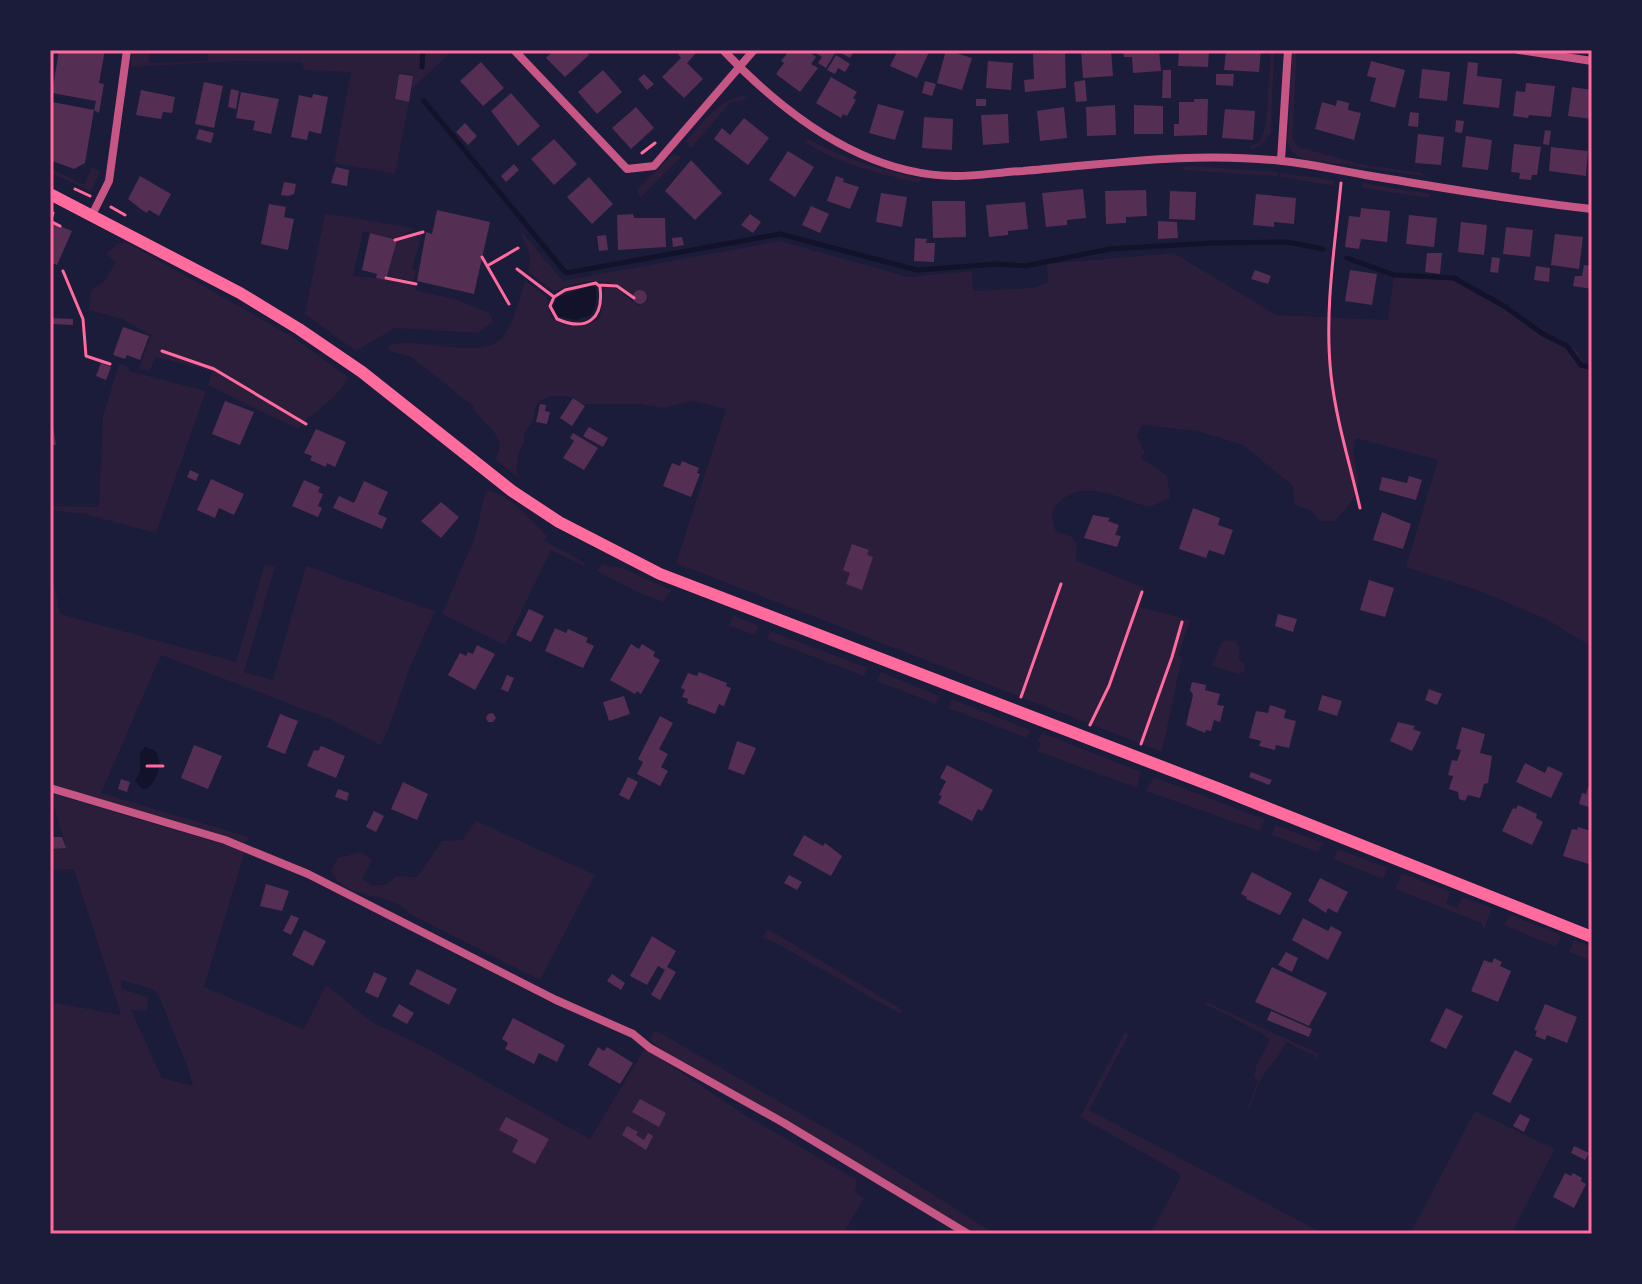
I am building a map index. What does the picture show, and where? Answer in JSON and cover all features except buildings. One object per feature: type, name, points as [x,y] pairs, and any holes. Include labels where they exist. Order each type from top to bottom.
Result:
[{"type":"main road","points":[[50,194],[240,293],[299,329],[359,370],[512,491],[559,522],[646,567],[1592,937]]},
{"type":"street","points":[[92,215],[109,181],[127,50]]},
{"type":"street","points":[[514,50],[627,169],[654,166],[754,50]]},
{"type":"street","points":[[723,50],[811,127],[852,150],[915,170],[955,176],[1205,158],[1281,160],[1522,201],[1592,209]]},
{"type":"street","points":[[1281,160],[1288,50]]},
{"type":"street","points":[[1519,50],[1592,61]]},
{"type":"street","points":[[50,788],[225,840],[308,874],[556,1000],[633,1034],[650,1048],[784,1123],[968,1234]]},
{"type":"path","points":[[639,154],[662,136]]},
{"type":"path","points":[[1342,171],[1330,295],[1331,371],[1336,408],[1360,508]]},
{"type":"path","points":[[99,200],[127,216]]},
{"type":"path","points":[[53,213],[50,221],[60,226]]},
{"type":"path","points":[[395,240],[423,232]]},
{"type":"path","points":[[487,266],[518,248]]},
{"type":"path","points":[[482,257],[509,304]]},
{"type":"path","points":[[517,269],[554,297]]},
{"type":"path","points":[[63,271],[83,319],[86,356],[110,364]]},
{"type":"path","points":[[386,278],[416,284]]},
{"type":"path","points":[[598,285],[602,298],[600,310],[594,319],[583,324],[557,319],[550,306],[554,297],[588,283],[617,286],[634,298]]},
{"type":"path","points":[[162,351],[214,369],[306,424]]},
{"type":"path","points":[[1021,697],[1061,584]]},
{"type":"path","points":[[1090,725],[1109,686],[1142,592]]},
{"type":"path","points":[[1149,751],[1140,746],[1182,622]]},
{"type":"path","points":[[147,766],[163,766]]},
{"type":"shaded area","points":[[132,50],[149,50],[149,63],[208,61],[209,50],[453,50],[412,89],[413,75],[399,73],[394,100],[409,102],[395,174],[334,163],[351,72],[304,70],[302,62],[236,61],[131,67]]},
{"type":"shaded area","points":[[1271,50],[1274,50],[1271,133],[1260,146],[1251,149],[1250,146],[1260,142],[1266,124]]},
{"type":"shaded area","points":[[1292,50],[1297,50],[1292,138],[1298,147],[1364,165],[1423,173],[1423,176],[1303,159],[1292,152],[1288,143]]},
{"type":"shaded area","points":[[743,96],[749,98],[730,103],[691,148],[686,141],[711,113],[726,102]]},
{"type":"shaded area","points":[[808,139],[864,163],[922,179],[919,183],[845,162],[805,142]]},
{"type":"shaded area","points":[[673,154],[681,157],[640,198],[637,190]]},
{"type":"shaded area","points":[[1189,166],[1278,172],[1277,176],[1184,170]]},
{"type":"shaded area","points":[[92,167],[100,171],[91,191],[50,173],[50,168],[84,185]]},
{"type":"shaded area","points":[[1280,173],[1333,180],[1335,186],[1280,177]]},
{"type":"shaded area","points":[[1363,183],[1430,194],[1429,198],[1362,188]]},
{"type":"shaded area","points":[[325,213],[416,229],[393,239],[363,231],[353,276],[386,279],[415,286],[415,290],[455,299],[490,313],[493,322],[478,333],[395,328],[356,351],[305,314]]},
{"type":"shaded area","points":[[520,230],[563,281],[780,241],[908,277],[972,271],[973,291],[1032,288],[1048,283],[1047,264],[1174,253],[1276,315],[1388,320],[1394,275],[1454,278],[1478,295],[1504,306],[1556,343],[1576,349],[1585,364],[1592,366],[1592,647],[1546,619],[1482,592],[1406,567],[1438,460],[1356,438],[1357,489],[1350,504],[1335,521],[1320,521],[1311,511],[1294,504],[1293,486],[1243,445],[1197,431],[1142,425],[1137,436],[1145,453],[1140,457],[1167,476],[1170,498],[1150,507],[1104,492],[1081,491],[1070,495],[1054,508],[1054,527],[1056,531],[1072,537],[1077,544],[1076,560],[1144,588],[1140,607],[1190,620],[1178,656],[1182,657],[1162,752],[691,569],[676,563],[726,409],[694,401],[662,408],[640,404],[583,404],[573,397],[550,396],[535,407],[533,421],[524,433],[524,444],[519,451],[516,467],[519,478],[495,459],[499,451],[497,437],[473,406],[410,356],[389,351],[389,345],[401,343],[474,348],[498,341],[512,320],[525,281],[547,297],[551,318],[569,326],[582,326],[600,318],[605,286],[616,288],[637,305],[648,300],[643,290],[633,296],[613,284],[595,281],[554,291],[528,272],[529,254]]},
{"type":"shaded area","points":[[422,235],[412,268],[416,272],[413,281],[388,276],[397,240]]},
{"type":"shaded area","points":[[126,242],[291,336],[348,377],[344,385],[298,429],[208,385],[212,371],[155,357],[150,371],[139,369],[151,335],[122,319],[89,310],[91,290],[104,282],[116,262],[106,254],[117,244]]},
{"type":"shaded area","points":[[591,286],[596,288],[596,304],[591,315],[576,320],[557,316],[552,309],[558,297]]},
{"type":"shaded area","points":[[119,364],[129,367],[129,371],[206,391],[156,533],[85,514],[50,510],[50,506],[99,507],[103,416]]},
{"type":"shaded area","points":[[489,491],[520,509],[547,536],[545,541],[585,563],[584,566],[551,550],[505,645],[442,614],[475,537],[485,493]]},
{"type":"shaded area","points":[[50,562],[60,614],[236,662],[265,564],[275,567],[244,672],[273,680],[306,566],[435,611],[380,745],[332,720],[161,655],[101,793],[249,837],[244,842],[50,784]]},
{"type":"shaded area","points":[[602,565],[622,568],[671,590],[663,602],[597,571]]},
{"type":"shaded area","points":[[733,615],[759,626],[755,635],[729,626]]},
{"type":"shaded area","points":[[770,631],[868,668],[864,676],[767,639]]},
{"type":"shaded area","points":[[1235,641],[1240,647],[1239,659],[1245,664],[1244,672],[1238,674],[1212,666],[1221,643]]},
{"type":"shaded area","points":[[881,672],[939,696],[936,704],[877,681]]},
{"type":"shaded area","points":[[952,699],[1030,730],[1027,738],[948,708]]},
{"type":"shaded area","points":[[1042,733],[1141,772],[1137,788],[1037,751],[1041,743],[1037,742]]},
{"type":"shaded area","points":[[145,747],[155,751],[159,766],[151,785],[142,789],[135,781],[140,772],[140,752]]},
{"type":"shaded area","points":[[1154,777],[1264,819],[1260,831],[1146,791]]},
{"type":"shaded area","points":[[50,793],[245,851],[204,987],[304,1029],[326,985],[372,1022],[430,1050],[590,1139],[645,1048],[745,1115],[857,1180],[855,1192],[864,1198],[843,1234],[50,1234],[50,1002],[121,1015],[74,869],[50,870],[50,849],[66,847]],"holes":[[[121,980],[153,989],[158,994],[193,1086],[162,1078],[131,1010],[147,1011],[148,997],[122,989]]]},
{"type":"shaded area","points":[[476,821],[595,875],[540,980],[410,914],[391,901],[346,887],[331,870],[338,858],[362,852],[372,861],[362,878],[372,886],[387,884],[396,876],[417,877],[442,841],[462,840]]},
{"type":"shaded area","points":[[1276,825],[1323,843],[1318,852],[1271,835]]},
{"type":"shaded area","points":[[1338,849],[1388,868],[1383,879],[1333,859]]},
{"type":"shaded area","points":[[1402,873],[1450,892],[1446,904],[1457,908],[1462,897],[1492,908],[1484,930],[1481,923],[1395,889]]},
{"type":"shaded area","points":[[1510,915],[1559,934],[1561,938],[1556,947],[1504,925]]},
{"type":"shaded area","points":[[768,929],[903,1010],[900,1014],[762,938]]},
{"type":"shaded area","points":[[1574,940],[1592,947],[1592,961],[1569,952]]},
{"type":"shaded area","points":[[1206,1002],[1320,1054],[1316,1061],[1315,1056],[1286,1042],[1261,1079],[1246,1114],[1258,1080],[1254,1077],[1256,1066],[1270,1040]]},
{"type":"shaded area","points":[[655,1030],[860,1148],[995,1234],[974,1234],[690,1068],[654,1044],[650,1039]]},
{"type":"shaded area","points":[[1125,1032],[1129,1034],[1089,1110],[1324,1234],[1150,1234],[1180,1179],[1179,1173],[1080,1117]]},
{"type":"shaded area","points":[[1475,1111],[1555,1149],[1511,1234],[1410,1234]]},
{"type":"waterway","points":[[422,67],[423,50]]},
{"type":"waterway","points":[[424,101],[566,273],[780,234],[917,270],[998,264],[1025,266],[1110,249],[1211,243],[1288,242],[1323,249]]},
{"type":"waterway","points":[[1347,258],[1394,275],[1454,278],[1567,346],[1581,365],[1592,368]]}]
